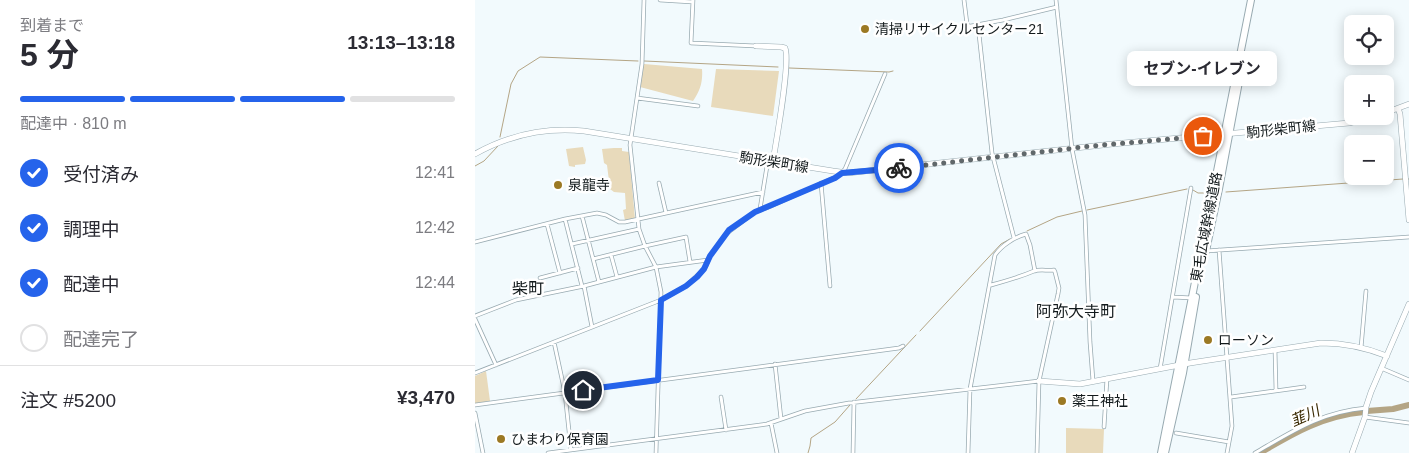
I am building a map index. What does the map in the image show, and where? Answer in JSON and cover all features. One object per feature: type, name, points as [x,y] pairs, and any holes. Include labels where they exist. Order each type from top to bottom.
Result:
[{"type":"highway","name":"東毛広域幹線道路","points":[[1161,453],[1206,251],[1251,0]]},
{"type":"highway","name":"東毛広域幹線道路","points":[[1165,453],[1192,298],[1255,0]]},
{"type":"main road","points":[[756,46],[785,48],[787,52],[770,161]]},
{"type":"main road","points":[[1394,110],[1409,104]]},
{"type":"main road","points":[[1398,108],[1409,220]]},
{"type":"main road","name":"駒形柴町線","points":[[475,154],[508,138],[549,130],[569,129],[842,173],[1344,123]]},
{"type":"main road","points":[[1353,453],[1365,417],[1366,408],[1381,368],[1409,304]]},
{"type":"main road","points":[[1039,381],[1071,384],[1321,343],[1361,348],[1387,356]]},
{"type":"street","points":[[644,0],[642,64],[630,144],[639,230],[656,267],[661,292],[656,453]]},
{"type":"street","points":[[660,0],[693,1],[691,43],[756,46]]},
{"type":"street","points":[[965,0],[967,24],[969,26],[1057,7]]},
{"type":"street","points":[[1056,0],[1072,149],[1085,215],[1093,381]]},
{"type":"street","points":[[978,25],[993,157],[1014,238]]},
{"type":"street","points":[[475,373],[661,300],[690,283],[704,269],[729,230],[760,209],[769,207],[835,178],[842,173],[885,74]]},
{"type":"street","points":[[637,98],[699,106]]},
{"type":"street","points":[[760,209],[770,161]]},
{"type":"street","points":[[659,183],[666,213]]},
{"type":"street","points":[[821,184],[830,286]]},
{"type":"street","points":[[1160,369],[1191,188]]},
{"type":"street","points":[[475,242],[565,219],[599,213],[619,222],[637,220],[763,192]]},
{"type":"street","points":[[582,216],[599,282]]},
{"type":"street","points":[[565,219],[592,327]]},
{"type":"street","points":[[547,224],[560,273]]},
{"type":"street","points":[[572,244],[639,230]]},
{"type":"street","points":[[968,453],[970,389],[991,285],[995,255],[1014,238],[1027,234],[1035,270]]},
{"type":"street","points":[[593,259],[686,237],[691,262]]},
{"type":"street","points":[[1206,251],[1409,237]]},
{"type":"street","points":[[1219,250],[1231,396],[1232,426],[1227,453]]},
{"type":"street","points":[[611,255],[617,277]]},
{"type":"street","points":[[496,365],[475,317],[510,302],[656,267],[708,260]]},
{"type":"street","points":[[541,278],[577,268]]},
{"type":"street","points":[[991,285],[1025,276],[1035,270],[1054,270],[1059,288],[1039,381],[1037,453]]},
{"type":"street","points":[[1361,348],[1366,291]]},
{"type":"street","points":[[1173,296],[1192,298]]},
{"type":"street","points":[[555,342],[565,393],[571,450]]},
{"type":"street","points":[[475,405],[903,346]]},
{"type":"street","points":[[1275,350],[1276,390]]},
{"type":"street","points":[[775,364],[781,419]]},
{"type":"street","points":[[1381,368],[1409,380]]},
{"type":"street","points":[[1104,427],[1107,378]]},
{"type":"street","points":[[548,453],[771,423],[821,407],[854,402],[1039,381]]},
{"type":"street","points":[[1231,396],[1304,387]]},
{"type":"street","points":[[721,397],[726,430]]},
{"type":"street","points":[[853,453],[854,402]]},
{"type":"street","points":[[1255,453],[1315,419],[1343,411],[1366,408]]},
{"type":"street","points":[[475,413],[483,453]]},
{"type":"street","points":[[1365,417],[1409,423]]},
{"type":"street","points":[[771,423],[777,453]]},
{"type":"street","points":[[1175,433],[1229,442]]},
{"type":"shaded area","points":[[642,65],[702,69],[701,86],[693,101],[640,87]]},
{"type":"shaded area","points":[[716,69],[779,71],[773,116],[711,107]]},
{"type":"shaded area","points":[[583,147],[585,164],[575,165],[575,167],[569,166],[566,149]]},
{"type":"shaded area","points":[[622,148],[622,151],[629,152],[635,219],[625,221],[623,210],[626,209],[625,193],[614,192],[610,189],[607,165],[604,163],[602,149]]},
{"type":"shaded area","points":[[486,371],[490,401],[475,404],[475,376]]},
{"type":"shaded area","points":[[1066,428],[1104,429],[1103,453],[1066,453]]},
{"type":"waterway","points":[[500,137],[511,84],[518,71],[540,57],[638,61]]},
{"type":"waterway","points":[[644,61],[778,67]]},
{"type":"waterway","points":[[789,68],[893,71]]},
{"type":"waterway","points":[[475,166],[484,161],[498,146]]},
{"type":"waterway","points":[[1226,192],[1403,179]]},
{"type":"waterway","points":[[1087,210],[1187,189]]},
{"type":"waterway","points":[[1193,190],[1198,193],[1207,193]]},
{"type":"waterway","points":[[1027,231],[1057,217],[1082,211]]},
{"type":"waterway","points":[[920,331],[1001,244],[1010,239]]},
{"type":"waterway","points":[[856,399],[916,335]]},
{"type":"waterway","points":[[808,453],[811,438],[835,422],[850,405]]},
{"type":"waterway","name":"韮川","points":[[1367,411],[1393,409],[1409,405]]},
{"type":"waterway","name":"韮川","points":[[1260,453],[1285,438],[1322,421],[1364,412]]},
{"type":"way so far","points":[[899,168],[1092,146],[1203,136]]},
{"type":"place","name":"清掃リサイクルセンター21","points":[[865,29]]},
{"type":"place","name":"セブン-イレブン","points":[[1203,136]]},
{"type":"place","name":"泉龍寺","points":[[558,185]]},
{"type":"place","name":"ローソン","points":[[1208,340]]},
{"type":"place","name":"薬王神社","points":[[1062,401]]},
{"type":"place","name":"ひまわり保育園","points":[[501,439]]},
{"type":"district","name":"柴町","points":[[528,288]]},
{"type":"district","name":"阿弥大寺町","points":[[1076,311]]},
{"type":"route","points":[[583,390],[658,380],[661,300],[686,286],[697,277],[729,230],[760,209],[769,207],[835,178],[842,173],[899,168]]}]
